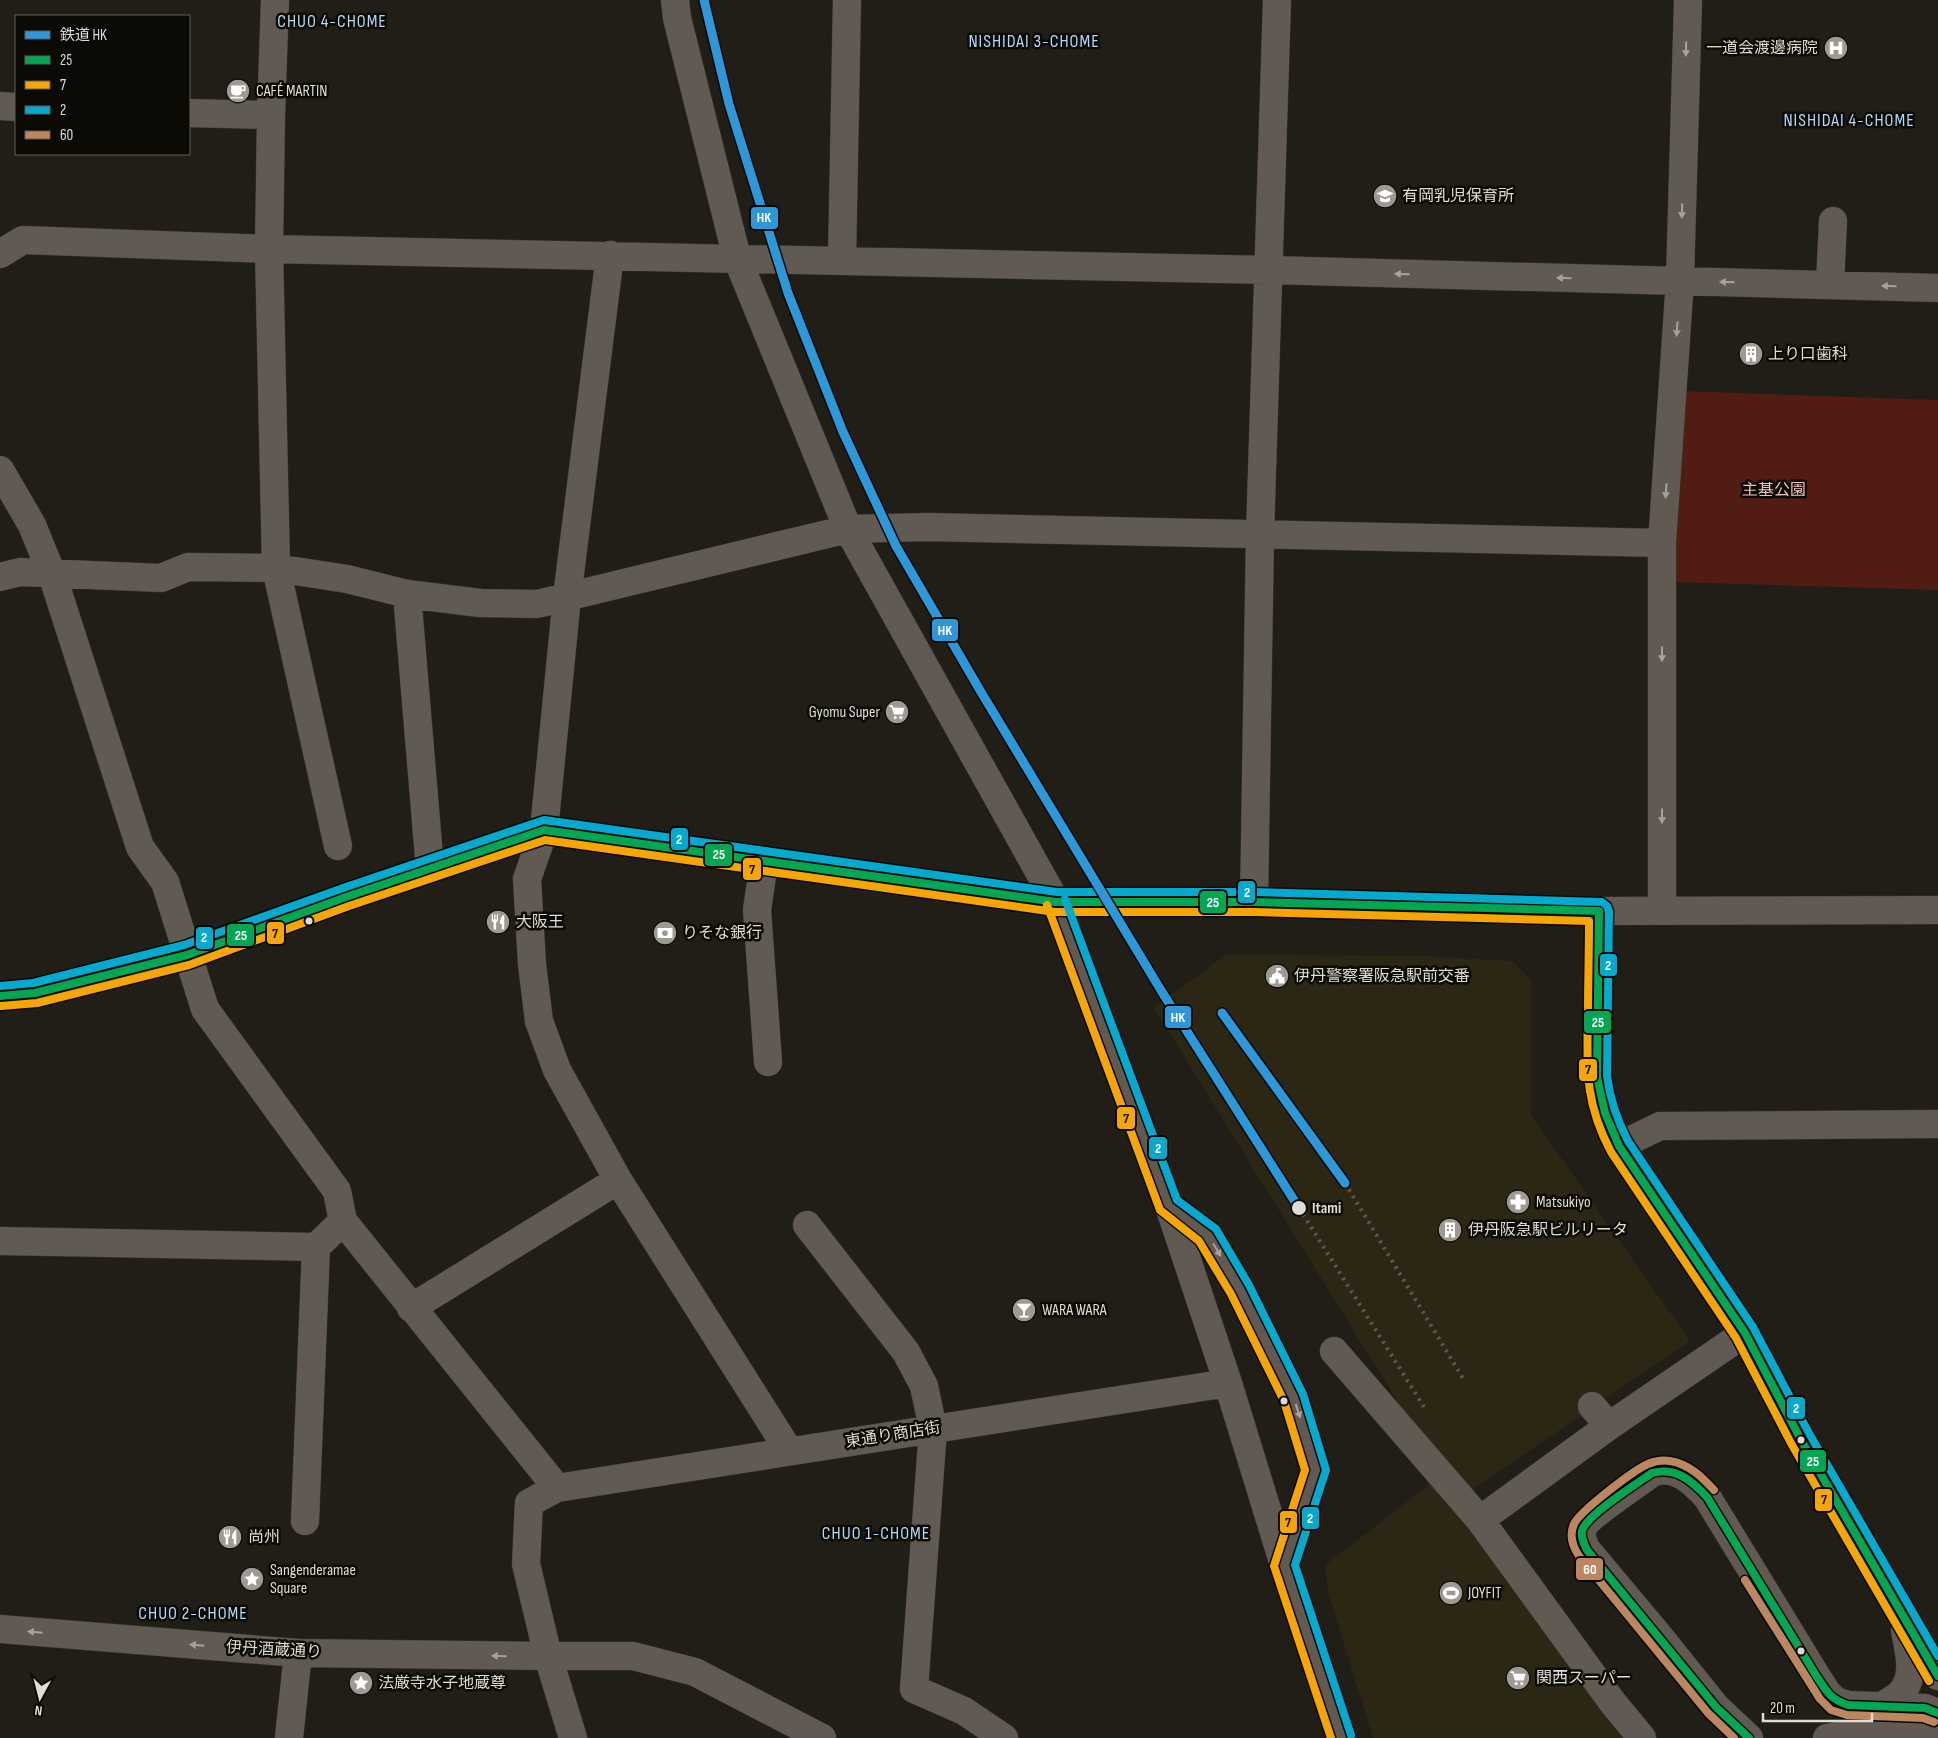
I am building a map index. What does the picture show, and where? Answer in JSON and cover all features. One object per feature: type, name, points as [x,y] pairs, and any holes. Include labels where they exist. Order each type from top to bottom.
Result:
[{"type":"main road","points":[[0,996],[34,993],[187,955],[544,830],[1056,902]]},
{"type":"street","points":[[275,0],[269,249],[276,568],[338,846]]},
{"type":"street","points":[[675,0],[677,18],[737,258],[848,529],[1056,902],[1169,1206],[1228,1383],[1284,1565],[1342,1738]]},
{"type":"street","points":[[842,260],[847,0]]},
{"type":"street","points":[[1254,902],[1260,534],[1270,270],[1277,0]]},
{"type":"street","points":[[1662,910],[1662,543],[1680,280],[1688,0]]},
{"type":"street","points":[[0,106],[15,107]]},
{"type":"street","points":[[190,112],[271,115]]},
{"type":"street","points":[[1830,285],[1833,220]]},
{"type":"street","points":[[0,254],[23,240],[269,249],[1270,270],[1938,288]]},
{"type":"street","points":[[610,255],[567,597],[544,830],[527,879],[532,964],[539,1020],[557,1070],[618,1180],[789,1451]]},
{"type":"street","points":[[0,470],[32,525],[52,574],[140,846],[165,882],[205,1009],[337,1191],[343,1221],[557,1488]]},
{"type":"street","points":[[0,578],[20,572],[161,578],[188,567],[276,568],[347,579],[407,594],[480,603],[536,604],[848,529],[928,527],[1662,543]]},
{"type":"street","points":[[407,594],[430,869]]},
{"type":"street","points":[[764,862],[757,910],[768,1062]]},
{"type":"street","points":[[1056,902],[1254,902],[1599,910],[1938,910]]},
{"type":"street","points":[[1599,910],[1597,1077],[1599,1099],[1606,1122],[1619,1146],[1745,1332],[1801,1440],[1938,1676]]},
{"type":"street","points":[[1619,1146],[1660,1126],[1938,1124]]},
{"type":"street","points":[[411,1308],[618,1180]]},
{"type":"street","points":[[1169,1206],[1207,1234],[1240,1289],[1293,1397],[1308,1442],[1316,1470],[1284,1565]]},
{"type":"street","points":[[305,1521],[316,1247],[343,1221]]},
{"type":"street","points":[[807,1225],[906,1352],[924,1386],[933,1429],[914,1689],[964,1711],[1004,1738]]},
{"type":"street","points":[[0,1241],[316,1247]]},
{"type":"street","points":[[1480,1520],[1601,1416],[1745,1332]]},
{"type":"street","points":[[1334,1351],[1480,1520],[1613,1703],[1642,1738]]},
{"type":"street","name":"東通り商店街","points":[[548,1656],[526,1564],[529,1503],[557,1488],[1228,1383]]},
{"type":"street","points":[[1749,1738],[1716,1707],[1587,1550],[1582,1539],[1583,1527],[1592,1517],[1652,1473],[1661,1470],[1680,1474],[1695,1484],[1707,1497],[1828,1694],[1836,1701],[1910,1721],[1934,1717],[1928,1698],[1928,1687],[1916,1639]]},
{"type":"street","points":[[1827,1738],[1889,1716],[1910,1677],[1910,1655],[1901,1613]]},
{"type":"street","name":"伊丹酒蔵通り","points":[[0,1629],[298,1653],[633,1656],[695,1672],[822,1738]]},
{"type":"street","points":[[289,1738],[298,1653]]},
{"type":"street","points":[[548,1656],[573,1738]]},
{"type":"shaded area","name":"伊丹阪急駅ビルリータ","points":[[1227,954],[1423,956],[1512,961],[1531,980],[1531,1115],[1690,1341],[1463,1496],[1412,1425],[1154,1008]]},
{"type":"shaded area","points":[[1438,1478],[1630,1738],[1373,1738],[1328,1592],[1325,1565]]},
{"type":"green space","name":"主基公園","points":[[1680,391],[1938,400],[1938,590],[1671,582]]},
{"type":"railway","points":[[1345,1183],[1464,1380]]},
{"type":"railway","points":[[1299,1208],[1424,1407]]},
{"type":"rail line","name":"HK","points":[[704,0],[729,104],[788,293],[843,432],[896,546],[981,692],[1162,992],[1299,1208]]},
{"type":"rail line","name":"HK","points":[[1222,1013],[1345,1183]]},
{"type":"transit line","name":"2","points":[[0,986],[33,983],[184,945],[343,888],[544,820],[1057,892],[1254,892],[1602,902],[1609,911],[1607,1076],[1614,1109],[1620,1125],[1628,1141],[1753,1327],[1810,1435],[1938,1656]]},
{"type":"transit line","name":"25","points":[[0,996],[35,993],[187,955],[346,897],[544,830],[1056,902],[1254,902],[1599,911],[1597,1077],[1605,1113],[1619,1146],[1745,1333],[1801,1440],[1938,1676]]},
{"type":"transit line","name":"7","points":[[1,1006],[37,1003],[189,965],[349,906],[545,840],[1055,912],[1254,912],[1589,921],[1588,1068],[1592,1100],[1602,1134],[1611,1152],[1736,1338],[1792,1445],[1929,1681]]},
{"type":"transit line","name":"2","points":[[1065,899],[1177,1200],[1216,1229],[1249,1285],[1303,1394],[1326,1470],[1295,1565],[1351,1735]]},
{"type":"transit line","name":"7","points":[[1047,905],[1160,1210],[1199,1241],[1231,1294],[1284,1401],[1305,1470],[1274,1566],[1331,1738]]},
{"type":"transit line","name":"60","points":[[1714,1490],[1700,1476],[1683,1465],[1667,1461],[1651,1463],[1620,1482],[1586,1510],[1574,1524],[1572,1537],[1573,1545],[1579,1556],[1708,1713],[1734,1738]]},
{"type":"transit line","name":"25","points":[[1749,1738],[1716,1707],[1587,1550],[1584,1543],[1582,1531],[1592,1517],[1652,1473],[1676,1473],[1689,1480],[1707,1497],[1817,1677],[1826,1691],[1833,1697],[1848,1705],[1925,1708],[1938,1713]]},
{"type":"transit line","name":"60","points":[[1745,1580],[1820,1699],[1831,1710],[1847,1715],[1923,1718],[1934,1722]]},
{"type":"place","name":"一道会渡邊病院","points":[[1836,48]]},
{"type":"place","name":"CAFÉ MARTIN","points":[[238,91]]},
{"type":"place","name":"有岡乳児保育所","points":[[1385,196]]},
{"type":"place","name":"上り口歯科","points":[[1751,354]]},
{"type":"place","name":"Gyomu Super","points":[[897,712]]},
{"type":"place","name":"大阪王","points":[[498,922]]},
{"type":"place","name":"りそな銀行","points":[[665,933]]},
{"type":"place","name":"伊丹警察署阪急駅前交番","points":[[1277,976]]},
{"type":"place","name":"Matsukiyo","points":[[1518,1202]]},
{"type":"place","name":"Itami","points":[[1299,1208]]},
{"type":"place","name":"伊丹阪急駅ビルリータ","points":[[1450,1230]]},
{"type":"place","name":"WARA WARA","points":[[1024,1310]]},
{"type":"place","name":"尚州","points":[[230,1537]]},
{"type":"place","name":"Sangenderamae Square","points":[[252,1579]]},
{"type":"place","name":"JOYFIT","points":[[1451,1593]]},
{"type":"place","name":"関西スーパー","points":[[1518,1678]]},
{"type":"place","name":"法厳寺水子地蔵尊","points":[[361,1683]]},
{"type":"district","name":"CHUO 4-CHOME","points":[[332,21]]},
{"type":"district","name":"NISHIDAI 3-CHOME","points":[[1034,41]]},
{"type":"district","name":"NISHIDAI 4-CHOME","points":[[1849,120]]},
{"type":"district","name":"CHUO 1-CHOME","points":[[876,1533]]},
{"type":"district","name":"CHUO 2-CHOME","points":[[193,1613]]}]
